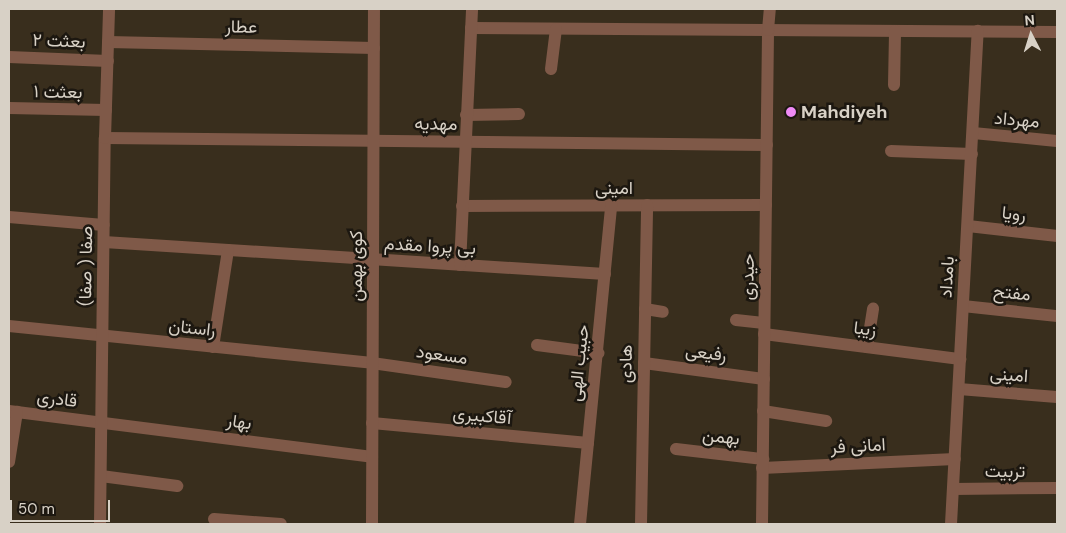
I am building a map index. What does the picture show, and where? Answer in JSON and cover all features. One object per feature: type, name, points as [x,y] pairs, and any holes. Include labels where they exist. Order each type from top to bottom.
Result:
[{"type":"street","name":"صفا ( صفا)","points":[[100,524],[105,138],[109,9]]},
{"type":"street","name":"کوی بهمن","points":[[372,524],[374,9]]},
{"type":"street","points":[[460,265],[464,142],[472,9]]},
{"type":"street","name":"حیدری","points":[[762,524],[768,30],[770,9]]},
{"type":"street","points":[[471,28],[1057,32]]},
{"type":"street","points":[[551,69],[556,29]]},
{"type":"street","points":[[894,85],[895,31]]},
{"type":"street","name":"بامداد","points":[[952,524],[978,31]]},
{"type":"street","name":"عطار","points":[[108,42],[374,48]]},
{"type":"street","name":"بعثت ۲","points":[[9,57],[108,61]]},
{"type":"street","name":"بعثت ۱","points":[[9,108],[106,110]]},
{"type":"street","points":[[466,115],[519,114]]},
{"type":"street","name":"مهرداد","points":[[973,133],[1057,141]]},
{"type":"street","name":"مهدیه","points":[[105,138],[767,145]]},
{"type":"street","points":[[891,151],[972,154]]},
{"type":"street","name":"هادی","points":[[641,524],[647,205]]},
{"type":"street","name":"امینی","points":[[462,206],[766,205]]},
{"type":"street","name":"حبیب الهی","points":[[580,524],[611,206]]},
{"type":"street","points":[[9,217],[104,225]]},
{"type":"street","name":"رویا","points":[[968,226],[1057,236]]},
{"type":"street","name":"بی پروا مقدم","points":[[104,242],[605,274]]},
{"type":"street","points":[[213,347],[228,250]]},
{"type":"street","name":"مفتح","points":[[963,306],[1057,316]]},
{"type":"street","points":[[867,347],[873,308]]},
{"type":"street","points":[[645,309],[663,312]]},
{"type":"street","name":"زیبا","points":[[736,320],[764,328],[867,347],[960,359]]},
{"type":"street","name":"راستان","points":[[9,326],[372,363]]},
{"type":"street","points":[[536,345],[598,353]]},
{"type":"street","name":"مسعود","points":[[372,363],[506,382]]},
{"type":"street","name":"رفیعی","points":[[644,363],[764,378]]},
{"type":"street","name":"امینی","points":[[959,389],[1057,397]]},
{"type":"street","points":[[763,410],[826,421]]},
{"type":"street","points":[[9,462],[13,411]]},
{"type":"street","name":"قادری","points":[[13,411],[101,421]]},
{"type":"street","name":"بهار","points":[[101,421],[372,457]]},
{"type":"street","name":"آقاکبیری","points":[[372,423],[588,443]]},
{"type":"street","name":"بهمن","points":[[676,449],[763,463]]},
{"type":"street","name":"امانی فر","points":[[763,463],[955,459]]},
{"type":"street","points":[[100,476],[177,486]]},
{"type":"street","name":"تربیت","points":[[953,489],[1057,488]]},
{"type":"street","points":[[214,519],[281,524]]},
{"type":"place","name":"Mahdiyeh","points":[[791,112]]}]
